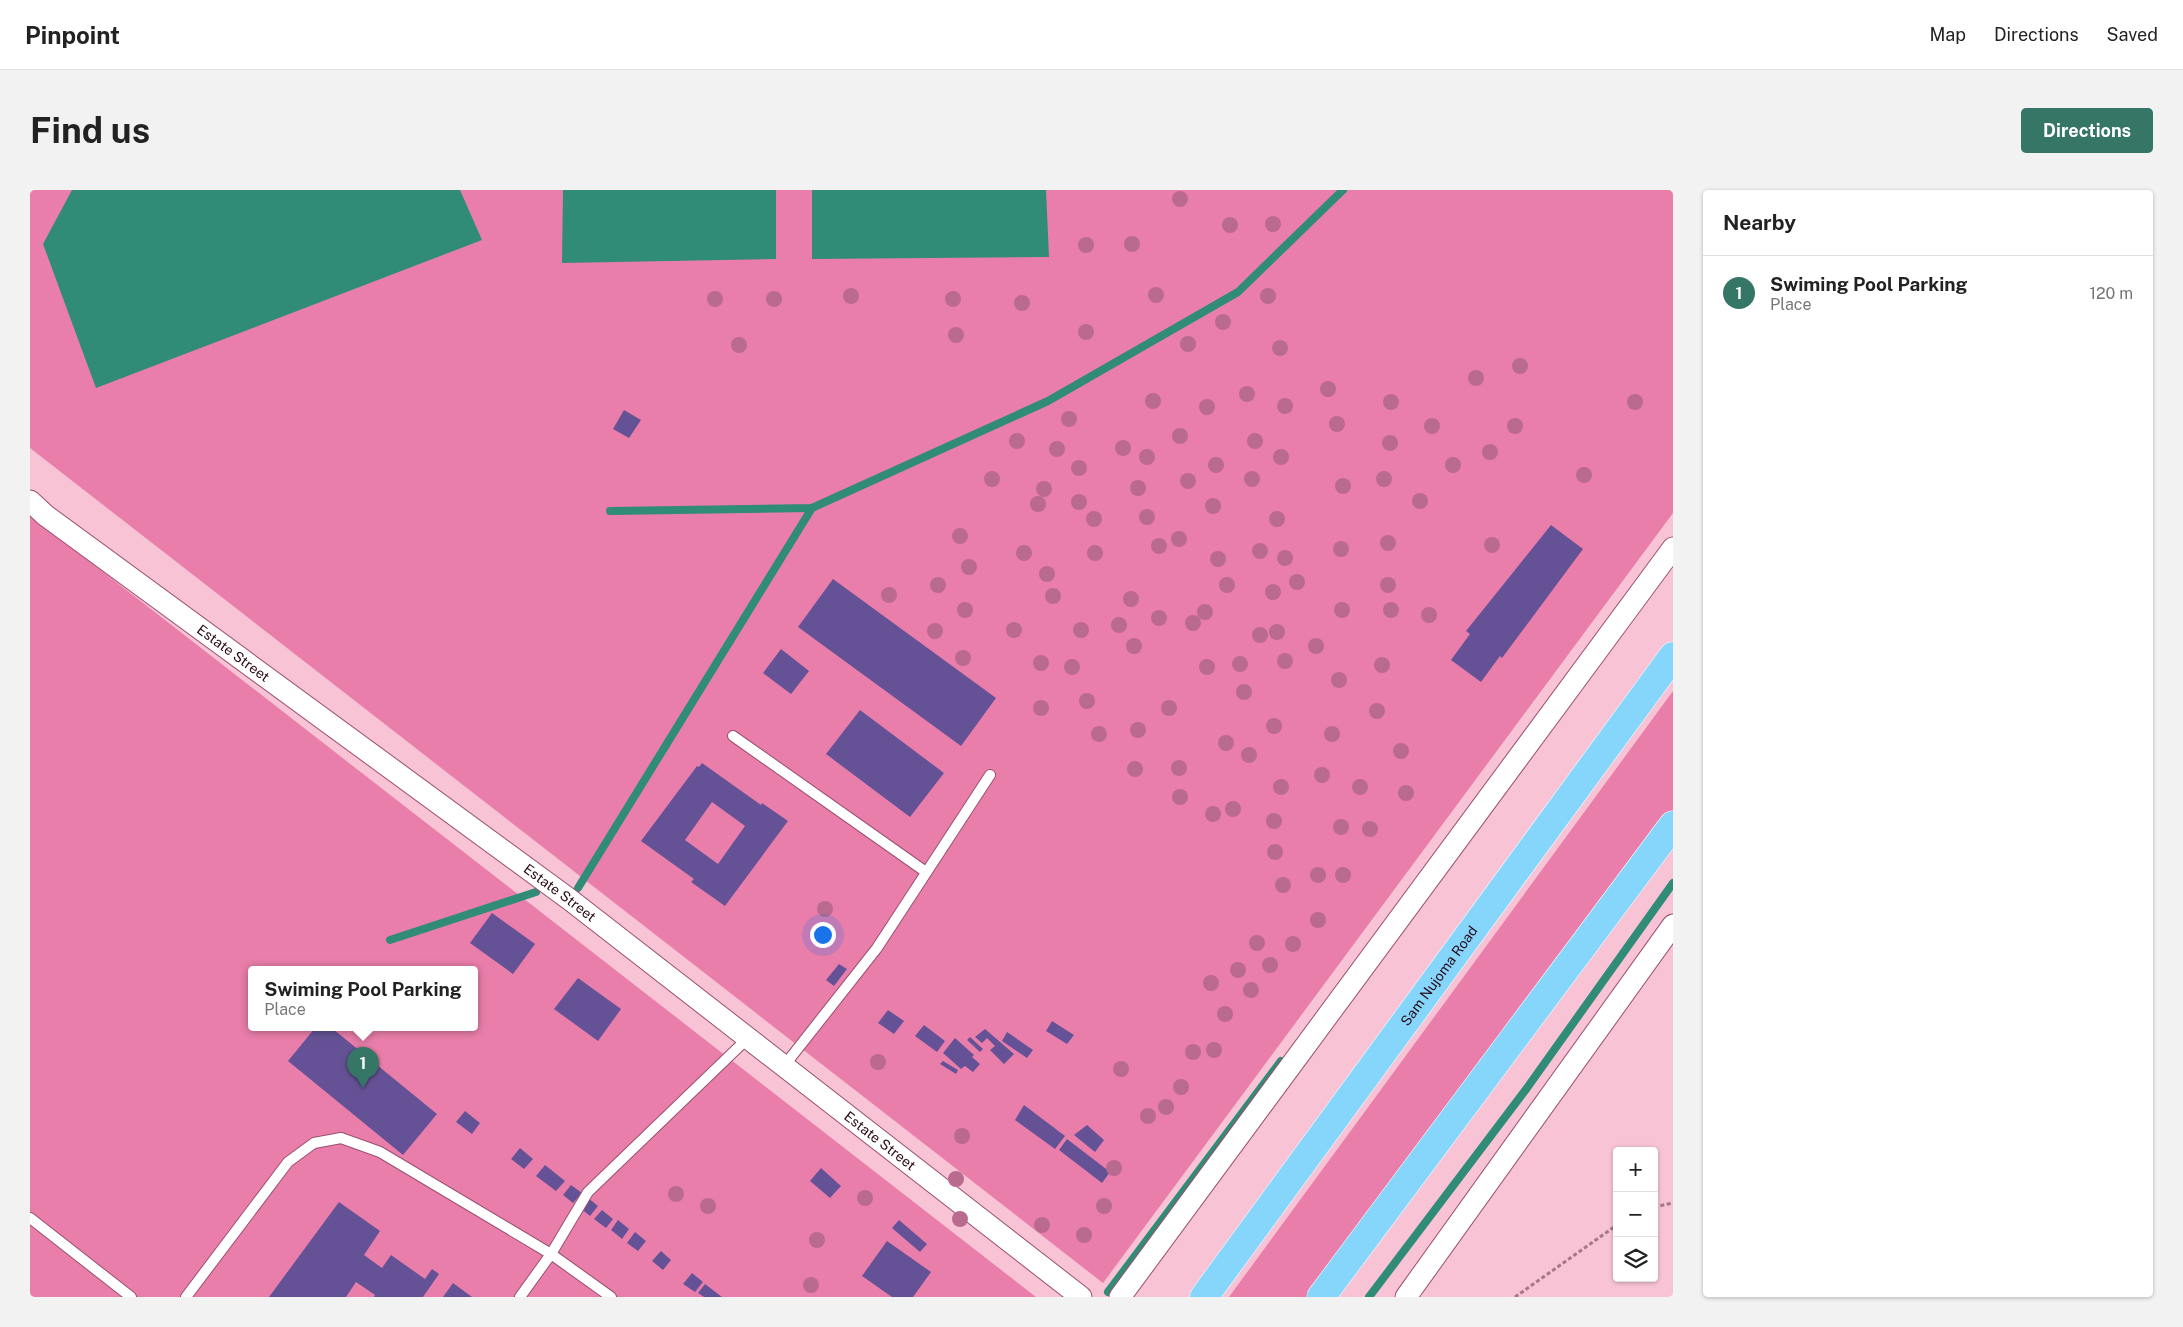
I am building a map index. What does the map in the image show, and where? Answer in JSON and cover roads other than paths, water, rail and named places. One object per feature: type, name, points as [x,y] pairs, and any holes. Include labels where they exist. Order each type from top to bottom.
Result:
[{"type":"main road","name":"Sam Nujoma Road","points":[[1204,1297],[1673,656]]},
{"type":"main road","points":[[1321,1297],[1673,825]]},
{"type":"street","name":"Estate Street","points":[[30,501],[45,515],[569,899],[1081,1297]]},
{"type":"street","points":[[1120,1297],[1673,548]]},
{"type":"street","points":[[1406,1297],[1673,925]]},
{"type":"lane","points":[[733,736],[926,872]]},
{"type":"lane","points":[[784,1066],[876,948],[990,775]]},
{"type":"lane","points":[[520,1297],[551,1254],[588,1192],[748,1038]]},
{"type":"lane","points":[[186,1297],[288,1162],[314,1143],[341,1138],[380,1152],[551,1254],[611,1297]]},
{"type":"lane","points":[[30,1218],[131,1297]]},
{"type":"waterway","points":[[610,511],[812,508],[1048,401],[1238,292],[1343,190]]},
{"type":"waterway","points":[[578,888],[812,508]]},
{"type":"waterway","points":[[1369,1297],[1527,1088],[1673,883]]},
{"type":"waterway","points":[[390,940],[536,892]]},
{"type":"waterway","points":[[1108,1292],[1281,1061]]},
{"type":"place","name":"Swiming Pool Parking","points":[[363,1088]]}]
